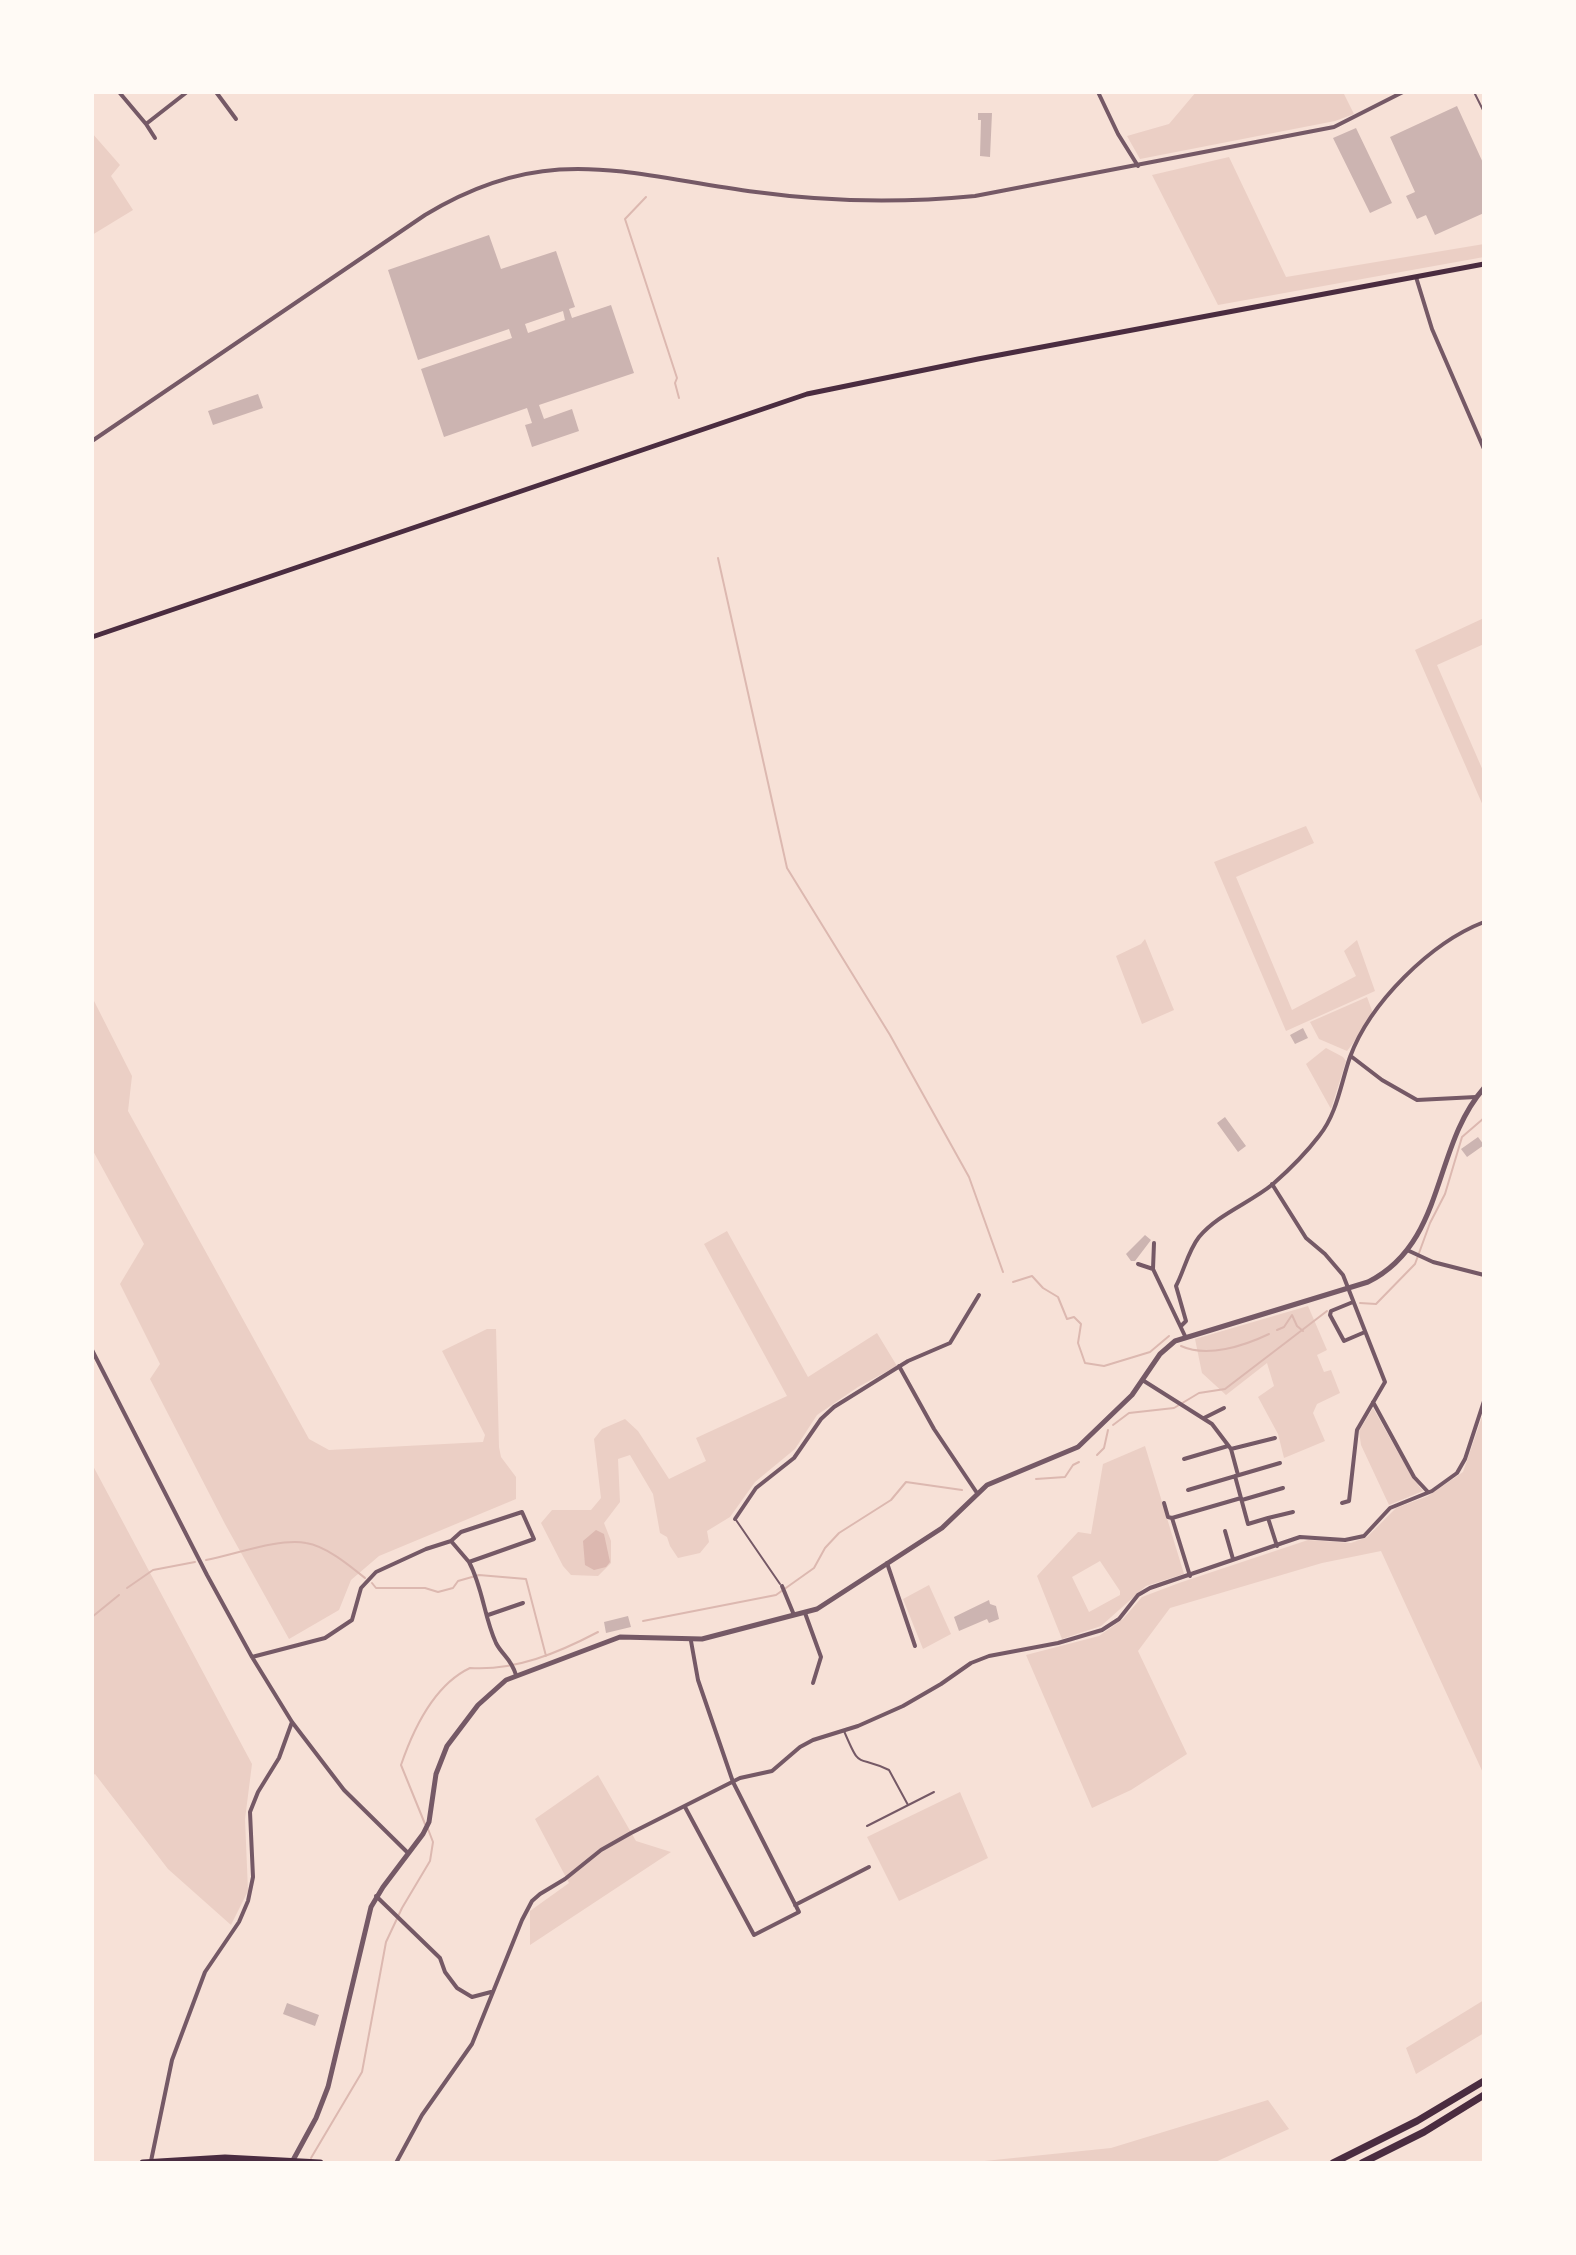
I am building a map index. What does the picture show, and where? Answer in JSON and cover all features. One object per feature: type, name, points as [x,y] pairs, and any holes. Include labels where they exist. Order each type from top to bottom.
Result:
[{"type":"highway","points":[[1333,2163],[1417,2121],[1484,2081]]},
{"type":"highway","points":[[1362,2163],[1424,2132],[1484,2095]]},
{"type":"highway","points":[[143,2163],[225,2158],[320,2163]]},
{"type":"main road","points":[[92,637],[807,394],[1484,264]]},
{"type":"street","points":[[119,92],[155,138]]},
{"type":"street","points":[[146,124],[187,92]]},
{"type":"street","points":[[216,92],[236,119]]},
{"type":"street","points":[[1098,92],[1138,166]]},
{"type":"street","points":[[92,441],[425,215],[466,192],[513,176],[548,170],[608,168],[798,197],[917,200],[993,194],[1334,127],[1403,92]]},
{"type":"street","points":[[1416,277],[1432,329],[1484,449]]},
{"type":"street","points":[[1181,1326],[1186,1321],[1175,1292],[1176,1286],[1196,1242],[1207,1229],[1272,1184],[1323,1131],[1332,1114],[1351,1057],[1371,1020],[1402,980],[1442,944],[1484,922]]},
{"type":"street","points":[[1351,1057],[1400,1092],[1417,1100],[1476,1097]]},
{"type":"street","points":[[292,2163],[325,2094],[376,1896],[429,1822],[436,1774],[447,1746],[478,1705],[498,1686],[516,1675],[620,1637],[691,1641],[805,1613],[825,1604],[942,1528],[977,1493],[999,1479],[1078,1447],[1120,1409],[1144,1381],[1160,1354],[1171,1344],[1185,1336],[1384,1274],[1410,1252],[1427,1216],[1460,1124],[1484,1088]]},
{"type":"street","points":[[1272,1184],[1306,1238],[1343,1275],[1385,1382],[1357,1430],[1349,1501],[1342,1503]]},
{"type":"street","points":[[1154,1243],[1153,1269],[1185,1336]]},
{"type":"street","points":[[1410,1252],[1484,1275]]},
{"type":"street","points":[[1138,1264],[1153,1269]]},
{"type":"street","points":[[735,1519],[756,1488],[794,1458],[821,1419],[834,1407],[899,1366],[950,1343],[979,1295]]},
{"type":"street","points":[[1353,1302],[1331,1311],[1330,1315],[1344,1341],[1365,1332]]},
{"type":"street","points":[[92,1350],[252,1657],[292,1722],[344,1790],[408,1853]]},
{"type":"street","points":[[899,1366],[934,1429],[977,1493]]},
{"type":"street","points":[[1144,1381],[1204,1418],[1230,1447],[1248,1524],[1293,1512]]},
{"type":"street","points":[[396,2163],[422,2115],[472,2044],[491,1992],[532,1901],[601,1850],[740,1778],[772,1771],[800,1747],[903,1706],[971,1663],[1102,1630],[1119,1619],[1138,1595],[1150,1588],[1300,1537],[1355,1539],[1364,1536],[1397,1503],[1445,1483],[1462,1466],[1484,1401]]},
{"type":"street","points":[[1373,1402],[1414,1477],[1429,1492]]},
{"type":"street","points":[[1204,1418],[1224,1408]]},
{"type":"street","points":[[1184,1459],[1275,1438]]},
{"type":"street","points":[[1188,1490],[1280,1463]]},
{"type":"street","points":[[1172,1518],[1283,1488]]},
{"type":"street","points":[[1164,1503],[1168,1517],[1172,1518],[1190,1576]]},
{"type":"street","points":[[252,1657],[325,1638],[352,1620],[361,1588],[376,1572],[451,1541],[461,1532],[522,1512],[534,1539],[469,1562]]},
{"type":"street","points":[[1268,1518],[1277,1546]]},
{"type":"street","points":[[1225,1531],[1234,1560]]},
{"type":"street","points":[[451,1541],[475,1573],[496,1645],[513,1665],[516,1675]]},
{"type":"street","points":[[887,1563],[915,1646]]},
{"type":"street","points":[[782,1586],[794,1615]]},
{"type":"street","points":[[488,1615],[523,1603]]},
{"type":"street","points":[[805,1613],[821,1657],[813,1683]]},
{"type":"street","points":[[685,1807],[754,1935],[799,1912],[733,1782],[698,1680],[691,1641]]},
{"type":"street","points":[[150,2163],[172,2060],[205,1972],[239,1922],[248,1901],[253,1877],[253,1850],[248,1821],[250,1812],[258,1792],[279,1758],[292,1722]]},
{"type":"street","points":[[795,1905],[869,1867]]},
{"type":"street","points":[[376,1896],[440,1958],[445,1972],[457,1988],[472,1997],[491,1992]]},
{"type":"lane","points":[[1474,92],[1484,112]]},
{"type":"lane","points":[[735,1519],[782,1586]]},
{"type":"lane","points":[[844,1730],[855,1757],[861,1762],[889,1770],[908,1805]]},
{"type":"lane","points":[[867,1826],[934,1792]]},
{"type":"shaded area","points":[[1196,92],[1343,92],[1354,114],[1335,121],[1140,159],[1127,136],[1169,124]]},
{"type":"shaded area","points":[[92,133],[120,165],[111,176],[133,210],[92,235]]},
{"type":"shaded area","points":[[1229,157],[1286,277],[1484,244],[1484,257],[1218,305],[1152,175]]},
{"type":"shaded area","points":[[1484,618],[1484,644],[1437,665],[1484,773],[1484,808],[1415,650]]},
{"type":"shaded area","points":[[1306,826],[1314,843],[1236,877],[1292,1010],[1356,976],[1344,951],[1357,940],[1375,991],[1286,1031],[1214,862]]},
{"type":"shaded area","points":[[1145,939],[1174,1010],[1142,1024],[1116,956]]},
{"type":"shaded area","points":[[92,997],[132,1076],[128,1111],[309,1439],[329,1450],[483,1442],[485,1435],[442,1351],[487,1329],[496,1329],[499,1447],[501,1457],[516,1477],[516,1499],[379,1556],[351,1580],[339,1610],[289,1639],[150,1379],[160,1364],[120,1284],[144,1244],[92,1149]]},
{"type":"shaded area","points":[[1367,997],[1374,1016],[1347,1051],[1319,1039],[1310,1022]]},
{"type":"shaded area","points":[[1326,1048],[1346,1061],[1331,1109],[1306,1064]]},
{"type":"shaded area","points":[[727,1231],[808,1377],[877,1333],[897,1366],[858,1387],[817,1415],[795,1449],[755,1482],[730,1517],[707,1531],[709,1542],[700,1553],[678,1558],[667,1537],[660,1533],[653,1494],[630,1455],[618,1459],[620,1502],[604,1523],[611,1541],[611,1563],[598,1576],[571,1575],[563,1566],[541,1523],[552,1510],[591,1510],[601,1498],[594,1439],[602,1429],[625,1419],[638,1431],[669,1479],[706,1461],[696,1438],[787,1396],[704,1244]]},
{"type":"shaded area","points":[[1308,1306],[1327,1350],[1317,1355],[1324,1372],[1331,1370],[1340,1393],[1317,1404],[1313,1413],[1325,1441],[1284,1458],[1278,1434],[1258,1397],[1274,1386],[1267,1363],[1226,1395],[1202,1373],[1195,1339]]},
{"type":"shaded area","points":[[1373,1408],[1423,1491],[1389,1505],[1361,1445],[1359,1431]]},
{"type":"shaded area","points":[[1484,1411],[1484,1775],[1381,1551],[1322,1563],[1170,1608],[1138,1651],[1187,1754],[1131,1790],[1092,1808],[1026,1655],[1099,1636],[1123,1619],[1142,1597],[1179,1583],[1308,1540],[1351,1543],[1367,1537],[1396,1508],[1428,1496],[1463,1472]]},
{"type":"shaded area","points":[[1145,1446],[1184,1574],[1146,1586],[1101,1626],[1062,1639],[1037,1576],[1078,1532],[1091,1534],[1103,1464]],"holes":[[[1100,1561],[1120,1595],[1089,1612],[1072,1577]]]},
{"type":"shaded area","points":[[92,1464],[252,1764],[245,1819],[248,1891],[231,1925],[168,1869],[95,1774],[92,1776]]},
{"type":"shaded area","points":[[596,1530],[604,1534],[610,1562],[606,1567],[594,1570],[585,1565],[583,1541]]},
{"type":"shaded area","points":[[929,1585],[951,1634],[923,1649],[903,1599]]},
{"type":"shaded area","points":[[598,1775],[636,1841],[671,1852],[530,1945],[530,1911],[569,1883],[535,1819]]},
{"type":"shaded area","points":[[960,1792],[988,1858],[899,1901],[867,1837]]},
{"type":"shaded area","points":[[1484,2000],[1484,2033],[1416,2074],[1406,2048]]},
{"type":"shaded area","points":[[1268,2100],[1289,2129],[1213,2163],[965,2163],[1111,2148]]},
{"type":"building","points":[[1457,106],[1484,165],[1484,213],[1435,235],[1426,215],[1417,219],[1406,196],[1415,192],[1390,137]]},
{"type":"building","points":[[978,113],[992,113],[990,157],[980,156],[981,120],[978,120]]},
{"type":"building","points":[[1356,128],[1392,203],[1370,213],[1333,138]]},
{"type":"building","points":[[489,235],[501,269],[556,251],[575,307],[569,309],[572,318],[611,305],[634,373],[539,405],[544,419],[572,409],[579,431],[532,447],[525,425],[532,423],[527,408],[444,437],[421,369],[512,338],[509,329],[418,360],[388,270]],"holes":[[[563,311],[565,320],[528,333],[525,324]]]},
{"type":"building","points":[[258,394],[263,408],[213,425],[208,411]]},
{"type":"building","points":[[1303,1028],[1308,1038],[1295,1044],[1290,1035]]},
{"type":"building","points":[[1225,1117],[1246,1146],[1238,1152],[1217,1123]]},
{"type":"building","points":[[1478,1137],[1484,1145],[1467,1157],[1461,1149]]},
{"type":"building","points":[[1145,1235],[1151,1240],[1135,1261],[1131,1261],[1126,1254]]},
{"type":"building","points":[[989,1600],[996,1606],[999,1619],[989,1623],[987,1619],[959,1631],[954,1617]]},
{"type":"building","points":[[628,1616],[631,1627],[606,1633],[604,1622]]},
{"type":"building","points":[[287,2003],[319,2015],[315,2026],[283,2014]]},
{"type":"waterway","points":[[646,197],[625,219],[677,378],[675,383],[679,398]]},
{"type":"waterway","points":[[718,558],[787,868],[890,1035],[969,1177],[1003,1272]]},
{"type":"waterway","points":[[1360,1303],[1376,1304],[1415,1264],[1445,1194],[1462,1137],[1484,1118]]},
{"type":"waterway","points":[[1013,1282],[1032,1276],[1043,1288],[1058,1297],[1067,1319],[1074,1317],[1081,1324],[1078,1343],[1085,1363],[1104,1366],[1150,1352],[1169,1336]]},
{"type":"waterway","points":[[1113,1425],[1129,1413],[1174,1408],[1199,1393],[1225,1389],[1327,1311]]},
{"type":"waterway","points":[[1277,1330],[1284,1327],[1292,1315],[1303,1331]]},
{"type":"waterway","points":[[1181,1346],[1214,1351],[1269,1334]]},
{"type":"waterway","points":[[1097,1455],[1104,1448],[1108,1430]]},
{"type":"waterway","points":[[1036,1479],[1065,1477],[1079,1462]]},
{"type":"waterway","points":[[643,1621],[776,1595],[814,1568],[825,1548],[839,1533],[891,1500],[906,1482],[962,1490]]},
{"type":"waterway","points":[[206,1560],[269,1545],[306,1543],[329,1552],[365,1578]]},
{"type":"waterway","points":[[127,1588],[153,1570],[195,1562]]},
{"type":"waterway","points":[[372,1583],[376,1588],[425,1588],[438,1592],[453,1588],[458,1581],[479,1575],[526,1579],[546,1656]]},
{"type":"waterway","points":[[92,1617],[119,1595]]},
{"type":"waterway","points":[[425,1824],[401,1765],[426,1710],[446,1685],[470,1668],[503,1667],[536,1659],[598,1632]]},
{"type":"waterway","points":[[311,2158],[362,2072],[386,1942],[430,1861],[433,1842],[428,1829]]}]
